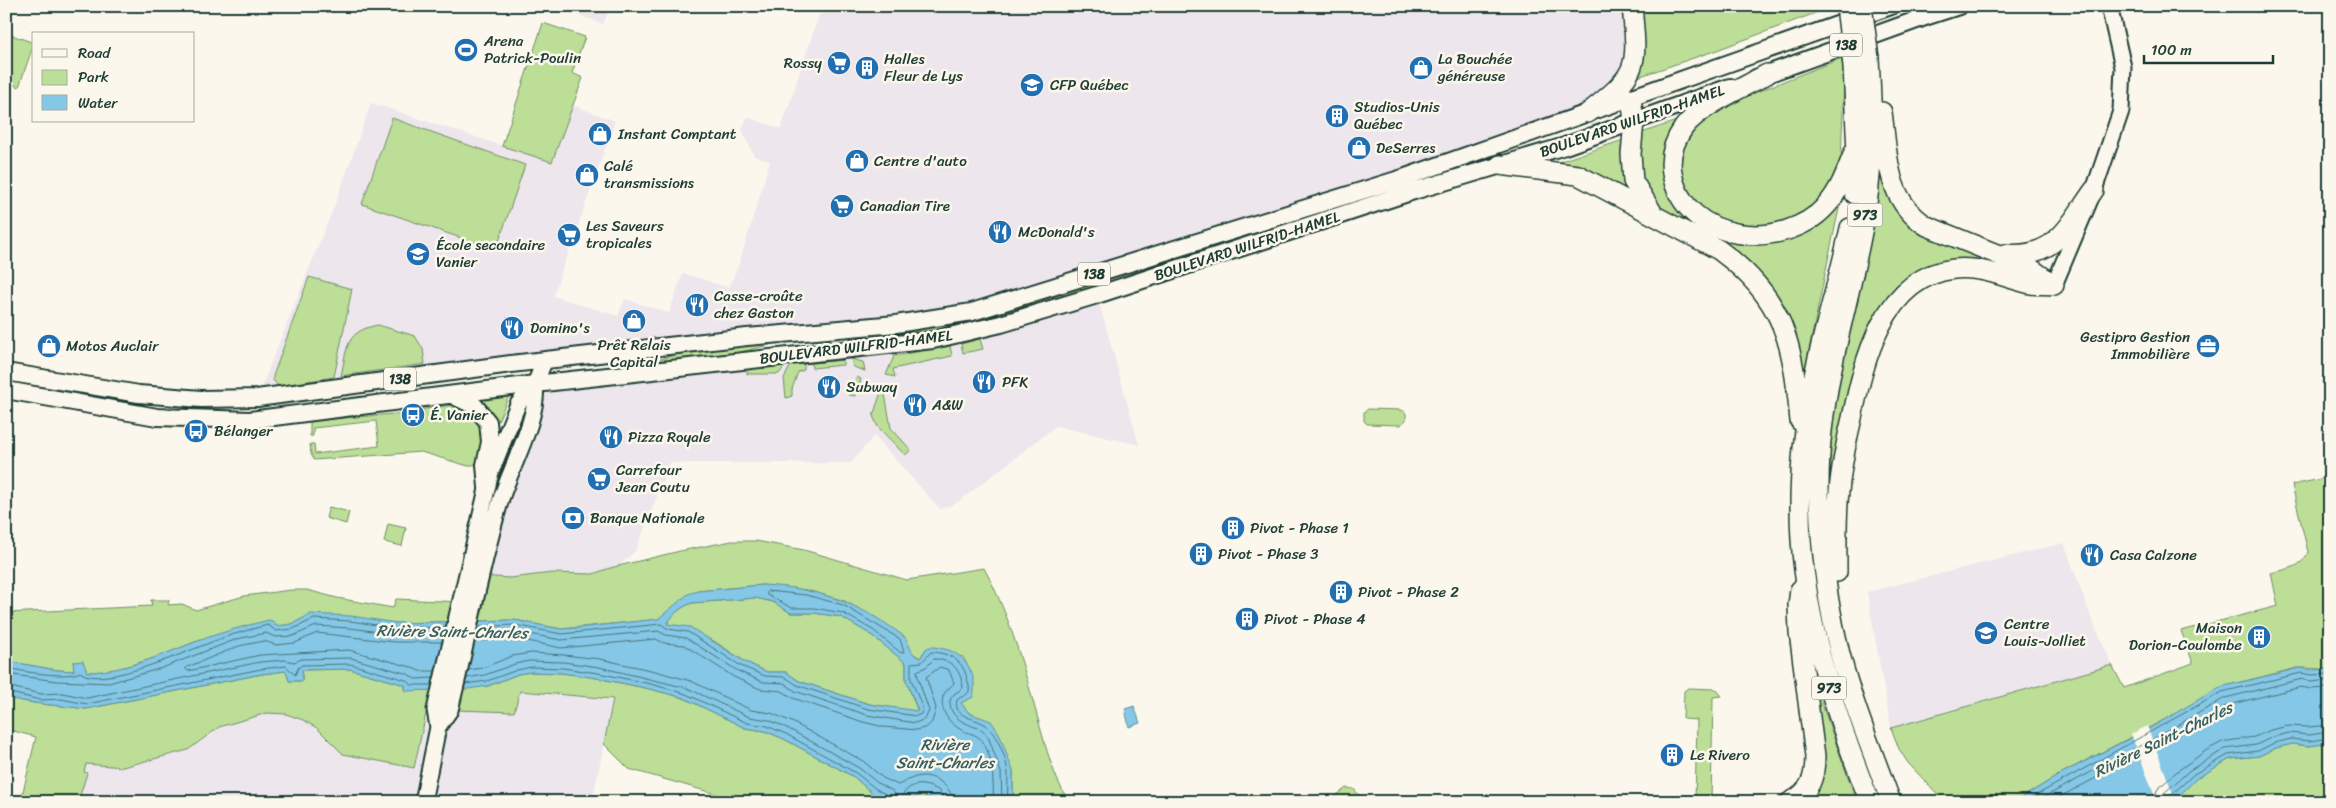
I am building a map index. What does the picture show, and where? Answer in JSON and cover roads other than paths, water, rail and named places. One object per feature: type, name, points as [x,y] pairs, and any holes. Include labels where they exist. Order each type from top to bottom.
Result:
[{"type":"highway","points":[[1588,113],[1619,88],[1632,70],[1636,44],[1632,6]]},
{"type":"highway","name":"973","points":[[1846,6],[1861,62],[1872,144],[1866,210],[1831,369],[1822,432],[1821,509],[1833,623],[1853,697],[1892,802]]},
{"type":"highway","name":"973","points":[[1862,6],[1857,146],[1858,175],[1854,207],[1819,354],[1803,454],[1801,496],[1804,569],[1822,662],[1840,722],[1870,802]]},
{"type":"highway","points":[[1861,62],[1876,70],[1890,172],[1896,193],[1905,207],[1916,219],[1927,226],[2029,268],[2054,284]]},
{"type":"highway","points":[[1767,74],[1702,112],[1686,125],[1677,138],[1671,154],[1674,184],[1681,201],[1691,212],[1722,230],[1753,235],[1770,235],[1800,226],[1814,217],[1834,195],[1857,146]]},
{"type":"highway","points":[[1631,98],[1634,121],[1630,154],[1632,181],[1655,215]]},
{"type":"highway","points":[[1500,165],[1578,175],[1719,250],[1756,281],[1787,334],[1792,354],[1803,454]]},
{"type":"highway","points":[[1991,252],[2025,255],[2043,250],[2065,230],[2094,190]]},
{"type":"highway","points":[[1833,623],[1836,599],[1839,493],[1844,456],[1866,360],[1878,330],[1888,313],[1901,296],[1918,283],[1936,274],[1953,269],[1975,268],[2032,284],[2054,284]]},
{"type":"highway","points":[[1790,802],[1806,791],[1815,774],[1815,756],[1799,632],[1798,605],[1804,569]]},
{"type":"main road","name":"BOULEVARD WILFRID-HAMEL","points":[[6,372],[139,394],[228,400],[276,396],[512,364],[544,362],[738,338],[896,324],[972,312],[1403,178],[1891,6]]},
{"type":"main road","name":"BOULEVARD WILFRID-HAMEL","points":[[6,390],[134,414],[201,420],[263,418],[535,384],[909,343],[977,331],[1564,146],[1925,16],[1959,6]]},
{"type":"main road","points":[[2054,284],[2094,190],[2121,111],[2123,67],[2109,6]]},
{"type":"main road","points":[[422,802],[464,616],[487,487],[518,404],[535,384],[544,362]]},
{"type":"main road","points":[[464,616],[500,502],[536,405],[535,384]]},
{"type":"main road","points":[[452,395],[475,406],[488,422],[490,442],[485,465],[487,487]]},
{"type":"water","name":"Rivière Saint-Charles","points":[[762,585],[781,586],[818,593],[853,606],[886,624],[905,638],[913,654],[920,658],[927,648],[930,647],[955,653],[967,665],[974,680],[973,697],[961,703],[969,713],[991,721],[999,733],[1013,771],[1013,802],[938,802],[922,795],[915,797],[911,802],[891,802],[873,794],[854,777],[784,739],[765,731],[745,728],[684,698],[597,678],[562,673],[531,672],[518,674],[488,686],[468,689],[405,691],[405,685],[350,669],[302,670],[302,681],[289,681],[286,671],[262,674],[86,709],[6,697],[6,661],[74,671],[73,662],[83,661],[87,672],[115,669],[142,662],[240,627],[269,620],[274,622],[276,626],[292,624],[311,614],[351,616],[396,623],[514,620],[561,629],[576,628],[658,619],[688,594],[698,591]],"holes":[[[756,598],[773,602],[791,613],[814,613],[841,617],[870,634],[906,663],[906,680],[918,711],[869,704],[799,681],[786,672],[767,672],[744,661],[690,627],[667,624],[678,611],[692,603]]]},
{"type":"water","name":"Rivière Saint-Charles","points":[[2300,668],[2312,670],[2330,669],[2330,743],[2309,746],[2292,744],[2276,748],[2259,756],[2230,759],[2197,778],[2170,802],[2015,802],[2062,773],[2150,728],[2220,687]]},
{"type":"water","points":[[1134,706],[1140,723],[1129,727],[1125,709]]},
{"type":"place","name":"Arena Patrick-Poulin","points":[[466,50]]},
{"type":"place","name":"Rossy","points":[[839,63]]},
{"type":"place","name":"Halles Fleur de Lys","points":[[867,68]]},
{"type":"place","name":"La Bouchée généreuse","points":[[1421,68]]},
{"type":"place","name":"CFP Québec","points":[[1032,85]]},
{"type":"place","name":"Studios-Unis Québec","points":[[1337,116]]},
{"type":"place","name":"Instant Comptant","points":[[600,134]]},
{"type":"place","name":"DeSerres","points":[[1359,148]]},
{"type":"place","name":"Centre d'auto","points":[[857,161]]},
{"type":"place","name":"Calé transmissions","points":[[587,175]]},
{"type":"place","name":"Canadian Tire","points":[[842,206]]},
{"type":"place","name":"McDonald's","points":[[1000,232]]},
{"type":"place","name":"Les Saveurs tropicales","points":[[569,235]]},
{"type":"place","name":"École secondaire Vanier","points":[[418,254]]},
{"type":"place","name":"Casse-croûte chez Gaston","points":[[697,305]]},
{"type":"place","name":"Prêt Relais Capital","points":[[634,321]]},
{"type":"place","name":"Domino's","points":[[512,328]]},
{"type":"place","name":"Motos Auclair","points":[[49,346]]},
{"type":"place","name":"Gestipro Gestion Immobilière","points":[[2208,346]]},
{"type":"place","name":"PFK","points":[[984,382]]},
{"type":"place","name":"Subway","points":[[829,387]]},
{"type":"place","name":"A&W","points":[[915,405]]},
{"type":"place","name":"É. Vanier","points":[[413,415]]},
{"type":"place","name":"Bélanger","points":[[196,431]]},
{"type":"place","name":"Pizza Royale","points":[[611,437]]},
{"type":"place","name":"Carrefour Jean Coutu","points":[[599,479]]},
{"type":"place","name":"Banque Nationale","points":[[573,518]]},
{"type":"place","name":"Pivot - Phase 1","points":[[1233,528]]},
{"type":"place","name":"Pivot - Phase 3","points":[[1201,554]]},
{"type":"place","name":"Casa Calzone","points":[[2092,555]]},
{"type":"place","name":"Pivot - Phase 2","points":[[1341,592]]},
{"type":"place","name":"Pivot - Phase 4","points":[[1247,619]]},
{"type":"place","name":"Centre Louis-Jolliet","points":[[1986,633]]},
{"type":"place","name":"Maison Dorion-Coulombe","points":[[2259,637]]},
{"type":"place","name":"Le Rivero","points":[[1672,755]]}]
